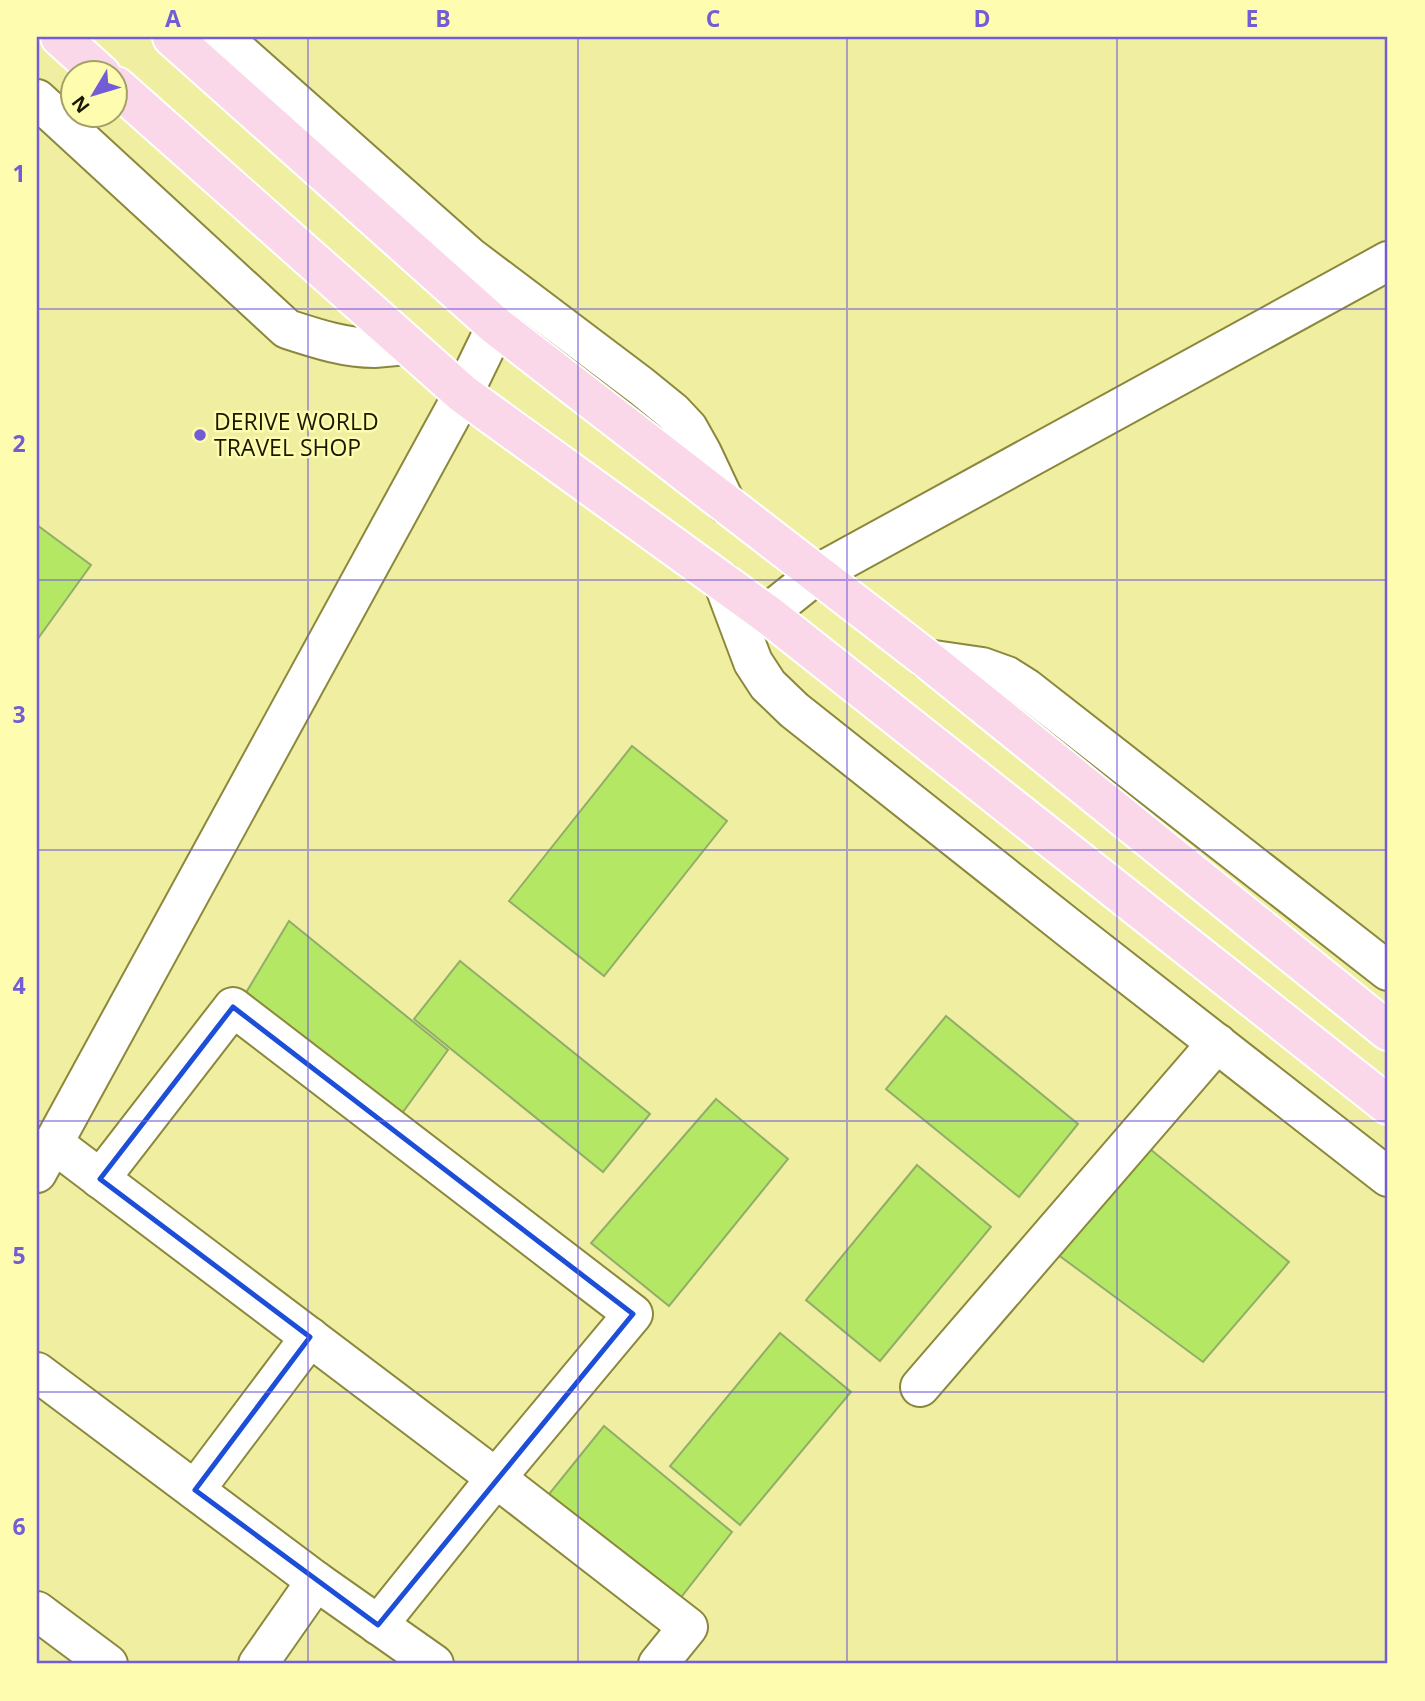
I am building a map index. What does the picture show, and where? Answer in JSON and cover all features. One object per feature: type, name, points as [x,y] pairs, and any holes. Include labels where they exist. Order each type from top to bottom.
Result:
[{"type":"main road","points":[[60,37],[85,60]]},
{"type":"main road","points":[[172,37],[496,326],[927,659],[1388,1031]]},
{"type":"main road","points":[[130,98],[463,394],[767,614],[1388,1105]]},
{"type":"street","points":[[222,37],[470,257],[673,412],[688,428],[726,504]]},
{"type":"street","points":[[37,99],[287,330],[345,345],[373,348],[407,345]]},
{"type":"street","points":[[767,614],[817,574],[1388,261]]},
{"type":"street","points":[[496,326],[463,394],[45,1158],[100,1179],[496,1478],[688,1627],[658,1664]]},
{"type":"street","points":[[723,582],[754,662],[768,685],[794,710],[1388,1177]]},
{"type":"street","points":[[927,659],[982,667],[1007,676],[1026,688],[1388,971]]},
{"type":"street","points":[[100,1179],[233,1007],[633,1314],[496,1478],[379,1625]]},
{"type":"street","points":[[920,1387],[1216,1043]]},
{"type":"street","points":[[195,1490],[310,1337]]},
{"type":"street","points":[[37,1372],[316,1581],[434,1664]]},
{"type":"street","points":[[258,1664],[316,1581]]},
{"type":"street","points":[[37,1611],[108,1664]]},
{"type":"highlighted area","points":[[233,1007],[633,1314],[378,1625],[195,1490],[310,1337],[100,1179]]},
{"type":"building","points":[[37,525],[91,565],[37,640]]},
{"type":"building","points":[[632,746],[727,821],[604,976],[509,901]]},
{"type":"building","points":[[289,921],[448,1050],[400,1116],[241,1001]]},
{"type":"building","points":[[460,961],[650,1114],[603,1172],[414,1019]]},
{"type":"building","points":[[946,1016],[1078,1124],[1019,1197],[886,1089]]},
{"type":"building","points":[[716,1099],[788,1159],[669,1306],[591,1243]]},
{"type":"building","points":[[1150,1149],[1289,1262],[1203,1362],[1053,1251]]},
{"type":"building","points":[[917,1165],[991,1227],[880,1361],[806,1300]]},
{"type":"building","points":[[780,1333],[851,1392],[740,1525],[670,1466]]},
{"type":"building","points":[[604,1426],[732,1532],[675,1605],[545,1499]]},
{"type":"place","name":"DERIVE WORLD TRAVEL SHOP","points":[[200,435]]}]
